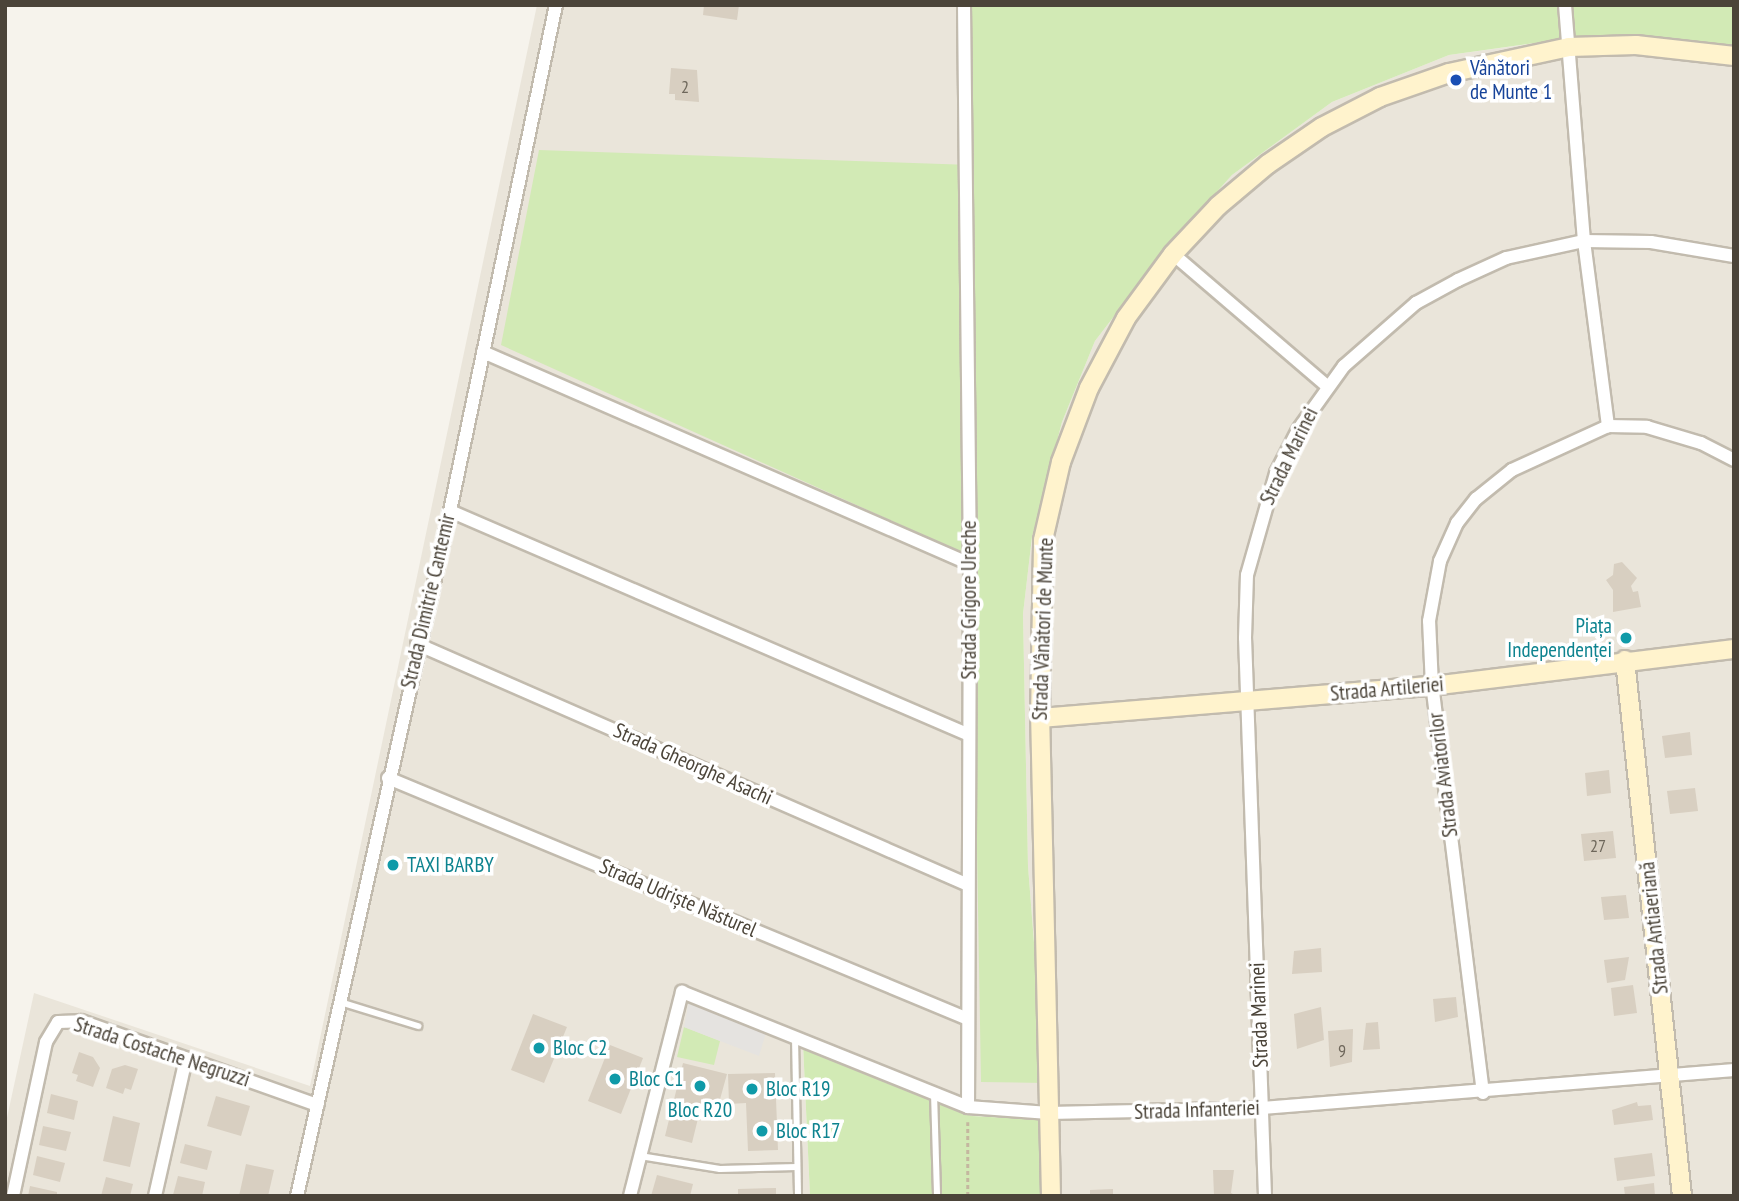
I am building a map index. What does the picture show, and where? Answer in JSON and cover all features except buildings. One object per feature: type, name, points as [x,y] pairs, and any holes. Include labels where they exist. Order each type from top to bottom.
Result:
[{"type":"street","name":"Strada Dimitrie Cantemir","points":[[297,1196],[417,644],[450,511],[556,5]]},
{"type":"street","name":"Strada Grigore Ureche","points":[[964,5],[970,564],[968,1107]]},
{"type":"street","points":[[1565,5],[1584,241],[1608,426]]},
{"type":"street","name":"Strada Vânători de Munte","points":[[1051,1196],[1040,718],[1043,540],[1061,462],[1101,364],[1126,318],[1173,254],[1258,172],[1322,127],[1380,97],[1449,72],[1569,47],[1636,45],[1734,56]]},
{"type":"street","name":"Strada Marinei","points":[[1265,1196],[1247,575],[1260,516],[1281,462],[1326,385],[1371,338],[1416,303],[1506,258],[1584,241],[1651,242],[1734,256]]},
{"type":"street","points":[[1173,254],[1326,385]]},
{"type":"street","points":[[483,352],[970,564]]},
{"type":"street","name":"Strada Aviatorilor","points":[[1483,1093],[1432,686],[1429,621],[1440,561],[1457,523],[1476,499],[1512,470],[1608,426],[1647,427],[1701,443],[1734,460]]},
{"type":"street","points":[[450,511],[969,735]]},
{"type":"street","name":"Strada Gheorghe Asachi","points":[[417,644],[968,885]]},
{"type":"street","name":"Strada Artileriei","points":[[1040,718],[1432,686],[1625,660],[1734,649]]},
{"type":"street","name":"Strada Antiaeriană","points":[[1625,660],[1682,1196]]},
{"type":"street","name":"Strada Udriște Năsturel","points":[[388,778],[968,1018]]},
{"type":"street","name":"Strada Infanteriei","points":[[640,1156],[682,992],[968,1107],[1049,1113],[1262,1108],[1670,1078],[1734,1070]]},
{"type":"street","name":"Strada Costache Negruzzi","points":[[13,1196],[46,1042],[58,1023],[81,1021],[317,1105]]},
{"type":"street","points":[[155,1196],[186,1058]]},
{"type":"street","points":[[630,1196],[640,1156]]},
{"type":"lane","points":[[340,1002],[418,1026]]},
{"type":"lane","points":[[795,1037],[798,1196]]},
{"type":"lane","points":[[934,1093],[937,1196]]},
{"type":"lane","points":[[640,1156],[720,1170],[797,1167]]},
{"type":"path","points":[[968,1107],[968,1196]]},
{"type":"shaded area","points":[[537,5],[965,5],[982,1082],[1045,1082],[1028,866],[1023,614],[1032,537],[1062,422],[1095,341],[1168,246],[1232,175],[1332,102],[1449,55],[1558,40],[1734,53],[1734,1196],[1049,1196],[1047,1120],[972,1116],[803,1045],[810,1196],[5,1196],[5,1127],[34,993],[310,1086]]},
{"type":"shaded area","points":[[690,995],[768,1026],[759,1056],[684,1027]]},
{"type":"green space","points":[[965,5],[1734,5],[1734,53],[1557,40],[1449,55],[1332,102],[1232,175],[1168,246],[1095,341],[1062,422],[1032,537],[1023,614],[1028,866],[1045,1083],[981,1082],[972,557],[501,345],[539,150],[971,165]]},
{"type":"green space","points":[[684,1027],[720,1041],[714,1065],[677,1057]]},
{"type":"green space","points":[[803,1044],[972,1116],[1047,1120],[1049,1196],[810,1196]]},
{"type":"place","name":"Vânători de Munte 1","points":[[1456,80]]},
{"type":"place","name":"Piața Independenței","points":[[1626,638]]},
{"type":"place","name":"TAXI BARBY","points":[[393,865]]},
{"type":"place","name":"Bloc C2","points":[[539,1048]]},
{"type":"place","name":"Bloc C1","points":[[615,1079]]},
{"type":"place","name":"Bloc R20","points":[[700,1086]]},
{"type":"place","name":"Bloc R19","points":[[752,1089]]},
{"type":"place","name":"Bloc R17","points":[[762,1131]]}]
